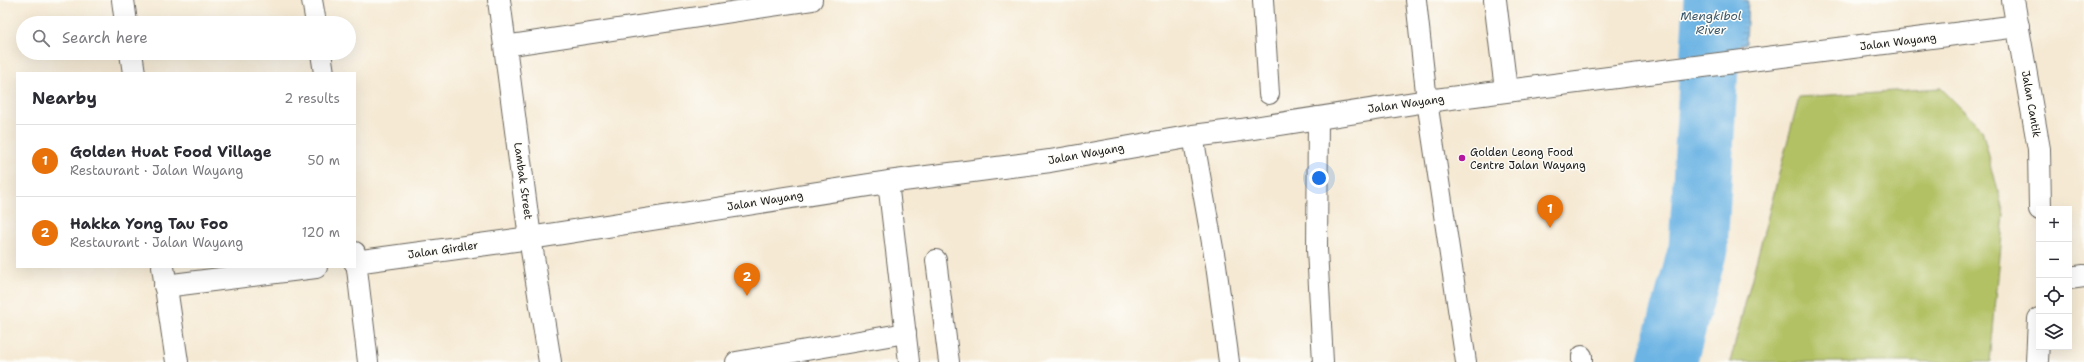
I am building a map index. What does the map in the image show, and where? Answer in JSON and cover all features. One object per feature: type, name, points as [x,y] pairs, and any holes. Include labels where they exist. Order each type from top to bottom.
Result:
[{"type":"street","points":[[123,0],[125,16]]},
{"type":"street","name":"Lambak Street","points":[[499,0],[530,238],[550,362]]},
{"type":"street","points":[[1495,0],[1506,90]]},
{"type":"street","name":"Jalan Cantik","points":[[2013,0],[2039,149],[2040,206]]},
{"type":"street","name":"Jalan Wayang","points":[[530,238],[888,182],[1050,161],[1193,136],[1427,101],[2018,26]]},
{"type":"street","points":[[132,60],[134,72]]},
{"type":"street","name":"Jalan Girdler","points":[[356,259],[530,238]]},
{"type":"street","points":[[177,362],[164,276],[299,268]]},
{"type":"street","points":[[2072,278],[2084,276]]},
{"type":"street","points":[[2037,362],[2038,350]]},
{"type":"lane","points":[[312,0],[315,16]]},
{"type":"lane","points":[[505,46],[717,7],[812,0]]},
{"type":"lane","points":[[1263,0],[1269,94]]},
{"type":"lane","points":[[1416,0],[1427,101],[1466,362]]},
{"type":"lane","points":[[322,60],[324,72]]},
{"type":"lane","points":[[1318,117],[1317,249],[1324,362]]},
{"type":"lane","points":[[1193,136],[1216,265],[1229,362]]},
{"type":"lane","points":[[888,182],[909,362]]},
{"type":"lane","points":[[356,259],[368,362]]},
{"type":"lane","points":[[936,260],[949,362]]},
{"type":"lane","points":[[736,362],[906,332]]},
{"type":"green space","points":[[1941,88],[1982,129],[2004,214],[1990,362],[1730,362],[1799,97]]},
{"type":"water","name":"Mengkibol River","points":[[1688,0],[1748,0],[1746,44],[1687,48]]},
{"type":"waterway","name":"Mengkibol River","points":[[1667,362],[1698,249],[1713,0]]},
{"type":"place","name":"Golden Leong Food Centre Jalan Wayang","points":[[1462,158]]},
{"type":"place","name":"Golden Huat Food Village","points":[[1550,228]]},
{"type":"place","name":"Hakka Yong Tau Foo","points":[[747,296]]}]
